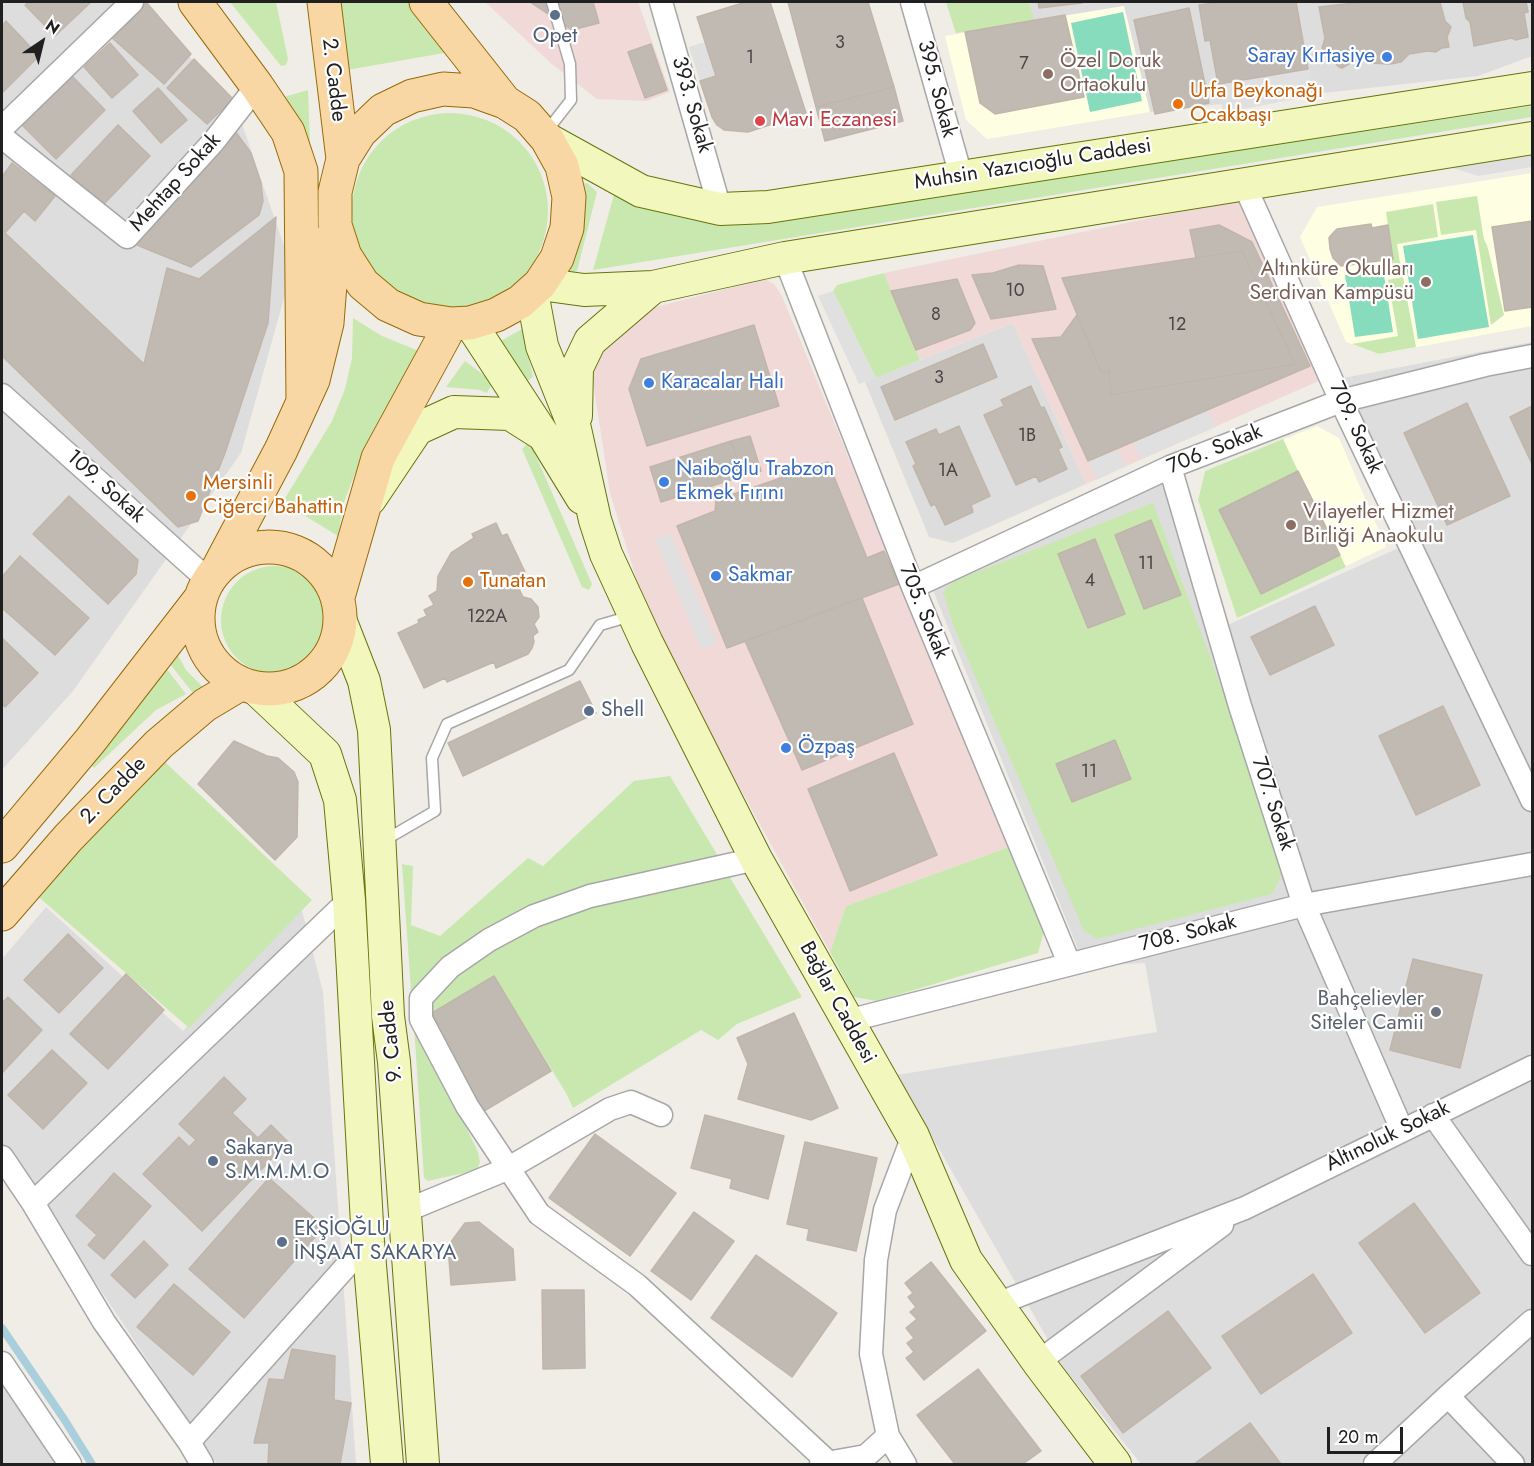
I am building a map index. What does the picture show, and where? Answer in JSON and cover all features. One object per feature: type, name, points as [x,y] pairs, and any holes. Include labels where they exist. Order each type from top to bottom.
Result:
[{"type":"main road","points":[[195,2],[288,132],[301,171],[303,402]]},
{"type":"main road","name":"2. Cadde","points":[[324,2],[343,159]]},
{"type":"main road","points":[[426,2],[505,102]]},
{"type":"main road","name":"Muhsin Yazıcıoğlu Caddesi","points":[[546,137],[641,190],[720,209],[768,207],[1533,88]]},
{"type":"main road","points":[[2,845],[90,741],[210,581],[281,450],[313,380],[327,323],[335,225],[334,192],[343,159],[360,132],[383,110],[411,96],[443,89],[474,91],[505,102],[526,116],[546,137],[562,166],[568,197],[567,228],[557,258],[536,288],[520,302],[496,315],[460,323],[418,319],[388,305],[363,284],[345,256],[335,225]]},
{"type":"main road","points":[[536,288],[584,290],[653,287],[785,258],[1533,138]]},
{"type":"main road","points":[[575,429],[577,368],[590,342],[653,287]]},
{"type":"main road","points":[[536,288],[542,346],[575,429],[595,520]]},
{"type":"main road","points":[[460,323],[544,436],[595,520]]},
{"type":"main road","points":[[339,609],[327,575],[310,559],[288,549],[264,546],[240,552],[210,581],[197,619],[201,639],[209,657],[223,673],[247,686],[280,689],[303,682],[322,666],[336,646],[339,609],[378,458],[460,323]]},
{"type":"main road","points":[[365,508],[417,429],[453,412],[510,414],[544,436]]},
{"type":"main road","name":"Bağlar Caddesi","points":[[595,520],[606,554],[634,615],[756,859],[913,1136],[966,1260],[1038,1362],[1115,1464]]},
{"type":"main road","name":"9. Cadde","points":[[339,609],[364,681],[374,730],[388,1016],[394,1062],[423,1464]]},
{"type":"main road","name":"2. Cadde","points":[[2,914],[68,838],[159,744],[205,705],[247,686]]},
{"type":"main road","name":"9. Cadde","points":[[247,686],[325,754],[340,800],[349,900],[368,1242],[387,1464]]},
{"type":"street","points":[[2,128],[132,2]]},
{"type":"street","name":"393. Sokak","points":[[661,2],[720,209]]},
{"type":"street","name":"395. Sokak","points":[[912,2],[960,176]]},
{"type":"street","name":"Mehtap Sokak","points":[[2,137],[127,237],[214,141],[257,86]]},
{"type":"street","name":"709. Sokak","points":[[1244,184],[1341,401],[1533,800]]},
{"type":"street","name":"705. Sokak","points":[[785,258],[913,588],[1069,963]]},
{"type":"street","name":"706. Sokak","points":[[913,588],[1170,467],[1341,401],[1485,365],[1533,356]]},
{"type":"street","name":"109. Sokak","points":[[2,394],[210,581]]},
{"type":"street","name":"707. Sokak","points":[[1170,467],[1240,706],[1304,905],[1402,1130]]},
{"type":"street","points":[[756,859],[590,896],[534,916],[489,940],[450,967],[421,998],[421,1019],[467,1106],[538,1214],[637,1285],[824,1463],[866,1456],[888,1436]]},
{"type":"street","name":"708. Sokak","points":[[847,1021],[1304,905],[1533,864]]},
{"type":"street","points":[[33,1203],[349,900]]},
{"type":"street","name":"Altınoluk Sokak","points":[[997,1304],[1245,1208],[1533,1067]]},
{"type":"street","points":[[405,1211],[507,1169],[610,1109],[631,1102],[661,1114]]},
{"type":"street","points":[[1433,1115],[1533,1254]]},
{"type":"street","points":[[905,1464],[888,1436],[871,1354],[876,1260],[885,1210],[913,1136]]},
{"type":"street","points":[[2,1157],[33,1203],[104,1322],[202,1464]]},
{"type":"street","name":"Altınoluk Sokak","points":[[1038,1362],[1245,1208]]},
{"type":"street","points":[[189,1442],[368,1242]]},
{"type":"street","points":[[1375,1464],[1533,1321]]},
{"type":"street","points":[[2,1363],[70,1464]]},
{"type":"street","points":[[1448,1396],[1513,1464]]},
{"type":"lane","points":[[546,137],[571,100],[570,64],[552,2]]},
{"type":"lane","points":[[379,843],[435,811],[432,758],[447,724],[569,670],[600,625],[634,615]]},
{"type":"shaded area","points":[[2,2],[146,2],[241,121],[292,269],[241,453],[73,691],[2,770]]},
{"type":"shaded area","points":[[485,2],[638,2],[670,92],[647,101],[597,99],[553,65]]},
{"type":"shaded area","points":[[946,2],[1532,2],[1532,56],[1478,76],[1150,112],[1124,6],[956,33]]},
{"type":"shaded area","name":"Özel Doruk Ortaokulu","points":[[1124,6],[1150,112],[987,139],[966,120],[945,36]]},
{"type":"shaded area","points":[[705,42],[716,76],[700,81],[689,47]]},
{"type":"shaded area","points":[[1310,69],[1315,95],[1223,113],[1219,86]]},
{"type":"shaded area","points":[[1532,153],[1532,167],[1478,176],[1450,167]]},
{"type":"shaded area","name":"Altınküre Okulları Serdivan Kampüsü","points":[[1532,173],[1532,326],[1379,354],[1346,342],[1300,237],[1317,207]]},
{"type":"shaded area","points":[[1242,199],[1323,379],[1086,484],[1013,323],[920,360],[884,273]]},
{"type":"shaded area","points":[[765,279],[774,284],[782,296],[1009,847],[846,906],[830,952],[678,675],[636,578],[610,493],[591,369],[598,343],[652,308]]},
{"type":"shaded area","points":[[833,291],[876,378],[859,384],[818,296]]},
{"type":"shaded area","points":[[1013,323],[1086,484],[953,543],[929,537],[865,382]]},
{"type":"shaded area","points":[[1532,342],[1532,1464],[1141,1464],[1064,1368],[897,1075],[1157,1032],[1145,963],[1085,966],[924,568],[1164,474],[1223,627],[1412,542],[1338,379]]},
{"type":"shaded area","points":[[1207,410],[1216,427],[1141,459],[1132,442]]},
{"type":"shaded area","name":"Vilayetler Hizmet Birliği Anaokulu","points":[[1317,426],[1339,438],[1386,547],[1237,618],[1198,500],[1205,471]]},
{"type":"shaded area","points":[[1117,449],[1126,466],[1097,480],[1088,461]]},
{"type":"shaded area","points":[[670,533],[717,643],[702,650],[655,539]]},
{"type":"shaded area","points":[[299,899],[323,992],[356,1464],[217,1464],[2,1143],[2,959],[46,907],[183,1031]]},
{"type":"shaded area","points":[[2,1378],[62,1464],[2,1464]]},
{"type":"green space","points":[[230,2],[276,2],[288,59],[286,65],[281,66]]},
{"type":"green space","points":[[339,2],[416,2],[450,52],[347,70]]},
{"type":"green space","points":[[946,2],[1029,2],[1034,20],[956,33]]},
{"type":"green space","points":[[1123,12],[1142,101],[1090,112],[1071,23]]},
{"type":"green space","points":[[308,90],[312,197],[284,97]]},
{"type":"green space","points":[[1532,106],[1532,117],[593,270],[615,191],[760,222]]},
{"type":"green space","points":[[450,113],[478,117],[496,125],[512,135],[526,149],[544,183],[548,211],[544,239],[536,257],[526,273],[512,287],[478,305],[450,309],[422,305],[404,297],[388,287],[374,273],[356,239],[352,211],[356,183],[364,165],[374,149],[388,135],[422,117]]},
{"type":"green space","points":[[587,183],[597,192],[577,271],[565,274],[579,184]]},
{"type":"green space","points":[[1477,196],[1484,240],[1504,315],[1491,325],[1476,230],[1441,235],[1436,202]]},
{"type":"green space","points":[[1433,204],[1438,237],[1397,244],[1402,275],[1386,277],[1384,261],[1393,259],[1386,212]]},
{"type":"green space","points":[[1473,235],[1489,327],[1418,339],[1403,246]]},
{"type":"green space","points":[[1383,269],[1393,332],[1355,337],[1345,275]]},
{"type":"green space","points":[[884,273],[920,360],[876,378],[833,291],[837,285]]},
{"type":"green space","points":[[1403,277],[1416,347],[1379,354],[1352,344],[1398,336],[1388,280]]},
{"type":"green space","points":[[353,318],[382,336],[424,353],[392,397],[365,448],[344,502],[338,536],[299,514],[276,513],[332,421],[345,389],[352,358]]},
{"type":"green space","points":[[522,329],[533,377],[526,382],[490,347]]},
{"type":"green space","points":[[465,361],[493,382],[487,393],[480,390],[446,387]]},
{"type":"green space","points":[[1283,439],[1298,471],[1219,511],[1261,594],[1340,555],[1346,567],[1237,618],[1198,500],[1205,471]]},
{"type":"green space","points":[[527,444],[532,447],[592,584],[589,590],[582,587],[522,449]]},
{"type":"green space","points":[[1153,503],[1287,865],[1272,894],[1097,939],[1084,931],[954,627],[943,592],[954,581]]},
{"type":"green space","points":[[275,566],[296,570],[313,582],[325,599],[329,620],[325,641],[313,658],[296,670],[275,674],[254,670],[237,658],[225,641],[221,620],[225,599],[237,582],[254,570]]},
{"type":"green space","points":[[174,648],[186,670],[204,688],[192,692],[166,659]]},
{"type":"green space","points":[[163,664],[186,694],[156,710],[94,768],[89,763]]},
{"type":"green space","points":[[165,762],[312,900],[189,1028],[34,893]]},
{"type":"green space","points":[[670,776],[721,861],[590,890],[419,993],[411,990],[402,864],[413,866],[411,925],[440,936],[528,858],[543,866],[634,781]]},
{"type":"green space","points":[[1009,847],[1045,928],[1038,953],[877,1001],[854,997],[830,952],[846,906]]},
{"type":"green space","points":[[729,876],[802,997],[737,1024],[718,1040],[701,1030],[573,1108],[494,976],[427,1016],[429,998],[477,958],[537,922],[582,906]]},
{"type":"green space","points":[[414,1026],[418,1027],[478,1152],[480,1162],[477,1170],[428,1181],[424,1178]]},
{"type":"building","points":[[29,2],[91,2],[55,36],[25,5]]},
{"type":"building","points":[[143,2],[146,2],[191,54],[164,84],[110,36]]},
{"type":"building","points":[[530,2],[593,2],[599,23],[572,30]]},
{"type":"building","points":[[746,2],[770,2],[806,113],[748,132],[724,130],[712,117],[700,81],[716,76],[697,17]]},
{"type":"building","points":[[788,2],[868,2],[894,87],[816,107]]},
{"type":"building","points":[[1038,2],[1082,2],[1082,3],[1039,8]]},
{"type":"building","points":[[1222,2],[1296,2],[1308,69],[1218,84],[1210,40],[1205,41],[1199,5]]},
{"type":"building","points":[[1363,2],[1440,2],[1445,21],[1451,27],[1447,37],[1449,47],[1436,52],[1409,54],[1401,62],[1390,64],[1369,63],[1364,60],[1352,62],[1342,68],[1335,63],[1329,63],[1328,55],[1322,48],[1325,38],[1319,7]]},
{"type":"building","points":[[1463,2],[1526,2],[1528,12],[1524,13],[1528,37],[1474,46],[1470,22],[1466,18]]},
{"type":"building","points":[[1189,8],[1209,103],[1155,114],[1134,20]]},
{"type":"building","points":[[1065,15],[1084,97],[995,114],[980,103],[965,32]]},
{"type":"building","points":[[6,21],[39,56],[2,93],[2,26]]},
{"type":"building","points":[[110,43],[138,75],[112,98],[84,67]]},
{"type":"building","points":[[651,44],[667,90],[645,98],[628,52]]},
{"type":"building","points":[[194,59],[233,99],[207,124],[167,88]]},
{"type":"building","points":[[72,76],[105,110],[56,159],[22,125]]},
{"type":"building","points":[[894,87],[903,121],[825,141],[816,107]]},
{"type":"building","points":[[158,88],[187,120],[161,143],[133,111]]},
{"type":"building","points":[[118,125],[150,156],[103,205],[71,175]]},
{"type":"building","points":[[235,131],[251,153],[261,183],[263,201],[259,215],[191,267],[132,243]]},
{"type":"building","points":[[12,163],[55,196],[35,221],[24,211],[5,233],[144,364],[167,268],[199,279],[276,217],[268,323],[225,453],[198,521],[178,527],[2,356],[2,177]]},
{"type":"building","points":[[1532,221],[1532,307],[1505,311],[1492,227]]},
{"type":"building","points":[[1371,224],[1372,228],[1388,225],[1393,259],[1341,266],[1333,258],[1329,238],[1337,229]]},
{"type":"building","points":[[1219,225],[1252,242],[1310,366],[1088,461],[1032,339],[1061,337],[1077,315],[1101,372],[1109,371],[1111,395],[1295,364],[1242,251],[1196,258],[1190,230]]},
{"type":"building","points":[[1242,251],[1295,364],[1111,395],[1109,371],[1101,372],[1062,278]]},
{"type":"building","points":[[1019,265],[1043,266],[1056,309],[991,319],[972,275],[993,273]]},
{"type":"building","points":[[957,279],[975,323],[970,330],[916,350],[891,291]]},
{"type":"building","points":[[754,325],[779,406],[647,446],[629,389],[641,359]]},
{"type":"building","points":[[983,344],[997,377],[895,420],[881,387]]},
{"type":"building","points":[[1031,386],[1041,408],[1044,407],[1062,447],[1058,449],[1067,469],[1039,482],[1036,476],[1016,485],[984,415],[1004,406],[1001,400]]},
{"type":"building","points":[[1467,403],[1510,496],[1447,525],[1404,433]]},
{"type":"building","points":[[1532,406],[1532,464],[1510,417]]},
{"type":"building","points":[[959,426],[990,496],[971,505],[973,512],[945,525],[935,504],[931,506],[913,466],[916,464],[906,442],[936,429],[939,435]]},
{"type":"building","points":[[750,436],[761,471],[743,476],[731,441]]},
{"type":"building","points":[[731,441],[743,476],[661,502],[650,467]]},
{"type":"building","points":[[828,462],[867,558],[884,551],[899,584],[727,648],[677,526],[715,511],[716,500]]},
{"type":"building","points":[[1298,471],[1340,555],[1261,594],[1219,510]]},
{"type":"building","points":[[69,496],[138,560],[136,574],[108,604],[33,534]]},
{"type":"building","points":[[1151,520],[1181,595],[1144,609],[1115,535]]},
{"type":"building","points":[[496,523],[502,536],[507,534],[525,572],[524,583],[519,589],[523,597],[531,599],[538,607],[539,617],[534,624],[538,632],[533,636],[532,648],[528,654],[496,668],[494,662],[447,682],[445,678],[424,688],[398,633],[419,623],[418,620],[427,616],[424,610],[434,605],[429,596],[437,591],[438,576],[451,553],[474,538],[472,534]]},
{"type":"building","points":[[1095,539],[1125,614],[1088,628],[1058,554]]},
{"type":"building","points":[[20,556],[89,618],[55,655],[2,608],[2,577]]},
{"type":"building","points":[[862,598],[913,724],[802,770],[745,641]]},
{"type":"building","points":[[1315,606],[1334,645],[1270,675],[1251,637]]},
{"type":"building","points":[[2,638],[38,673],[5,707],[2,703]]},
{"type":"building","points":[[580,681],[596,713],[463,776],[448,743]]},
{"type":"building","points":[[1443,706],[1480,785],[1416,815],[1379,736]]},
{"type":"building","points":[[1115,740],[1131,779],[1072,802],[1056,764]]},
{"type":"building","points":[[234,741],[267,756],[278,758],[294,772],[298,782],[297,837],[275,860],[198,784]]},
{"type":"building","points":[[894,753],[937,855],[850,891],[808,789]]},
{"type":"building","points":[[68,934],[103,968],[59,1013],[24,980]]},
{"type":"building","name":"Bahçelievler Siteler Camii","points":[[1413,959],[1482,975],[1460,1068],[1390,1050]]},
{"type":"building","points":[[126,974],[164,1010],[108,1069],[70,1034]]},
{"type":"building","points":[[494,976],[551,1071],[484,1111],[427,1016]]},
{"type":"building","points":[[8,997],[42,1030],[2,1073],[2,1003]]},
{"type":"building","points":[[794,1013],[838,1108],[811,1120],[738,1099],[748,1064],[737,1038]]},
{"type":"building","points":[[52,1050],[87,1083],[43,1129],[8,1095]]},
{"type":"building","name":"Sakarya S.M.M.M.O","points":[[224,1077],[246,1099],[232,1113],[258,1138],[271,1125],[288,1142],[202,1231],[143,1174],[179,1137],[189,1147],[196,1140],[179,1124]]},
{"type":"building","points":[[705,1115],[784,1136],[768,1199],[730,1188],[732,1179],[691,1168]]},
{"type":"building","points":[[595,1134],[676,1193],[630,1256],[549,1198]]},
{"type":"building","points":[[805,1142],[877,1158],[856,1251],[807,1240],[809,1229],[787,1224]]},
{"type":"building","points":[[114,1173],[151,1206],[104,1259],[88,1245],[97,1235],[76,1216]]},
{"type":"building","points":[[269,1178],[324,1227],[244,1318],[189,1269]]},
{"type":"building","points":[[1414,1203],[1480,1293],[1425,1333],[1359,1243]]},
{"type":"building","points":[[694,1212],[734,1241],[691,1300],[651,1271]]},
{"type":"building","points":[[479,1222],[513,1249],[515,1280],[451,1285],[448,1246],[465,1223]]},
{"type":"building","points":[[144,1241],[168,1265],[135,1298],[111,1275]]},
{"type":"building","points":[[756,1255],[837,1313],[792,1377],[711,1318]]},
{"type":"building","points":[[931,1262],[986,1331],[924,1380],[906,1358],[914,1352],[907,1343],[914,1338],[906,1328],[917,1319],[910,1312],[916,1307],[908,1297],[913,1293],[905,1283]]},
{"type":"building","points":[[1313,1274],[1352,1333],[1261,1394],[1222,1336]]},
{"type":"building","points":[[174,1284],[230,1332],[193,1375],[137,1327]]},
{"type":"building","points":[[542,1290],[584,1290],[585,1368],[543,1369]]},
{"type":"building","points":[[1168,1311],[1211,1368],[1123,1433],[1081,1376]]},
{"type":"building","points":[[292,1349],[335,1356],[334,1400],[351,1403],[340,1464],[268,1464],[269,1443],[254,1443],[269,1379],[284,1380]]},
{"type":"building","points":[[978,1369],[1041,1451],[1023,1464],[955,1464],[917,1415]]},
{"type":"building","points":[[1250,1423],[1281,1464],[1194,1464]]},
{"type":"waterway","points":[[2,1328],[92,1464]]},
{"type":"place","name":"Opet","points":[[555,15]]},
{"type":"place","name":"Saray Kırtasiye","points":[[1387,57]]},
{"type":"place","name":"Özel Doruk Ortaokulu","points":[[1048,74]]},
{"type":"place","name":"Urfa Beykonağı Ocakbaşı","points":[[1178,104]]},
{"type":"place","name":"Mavi Eczanesi","points":[[760,121]]},
{"type":"place","name":"Altınküre Okulları Serdivan Kampüsü","points":[[1426,282]]},
{"type":"place","name":"Karacalar Halı","points":[[649,383]]},
{"type":"place","name":"Naiboğlu Trabzon Ekmek Fırını","points":[[664,482]]},
{"type":"place","name":"Mersinli Ciğerci Bahattin","points":[[191,496]]},
{"type":"place","name":"Vilayetler Hizmet Birliği Anaokulu","points":[[1291,525]]},
{"type":"place","name":"Sakmar","points":[[716,576]]},
{"type":"place","name":"Tunatan","points":[[468,582]]},
{"type":"place","name":"Shell","points":[[589,711]]},
{"type":"place","name":"Özpaş","points":[[786,748]]},
{"type":"place","name":"Bahçelievler Siteler Camii","points":[[1436,1012]]},
{"type":"place","name":"Sakarya S.M.M.M.O","points":[[213,1161]]},
{"type":"place","name":"EKŞİOĞLU İNŞAAT SAKARYA","points":[[282,1242]]}]
